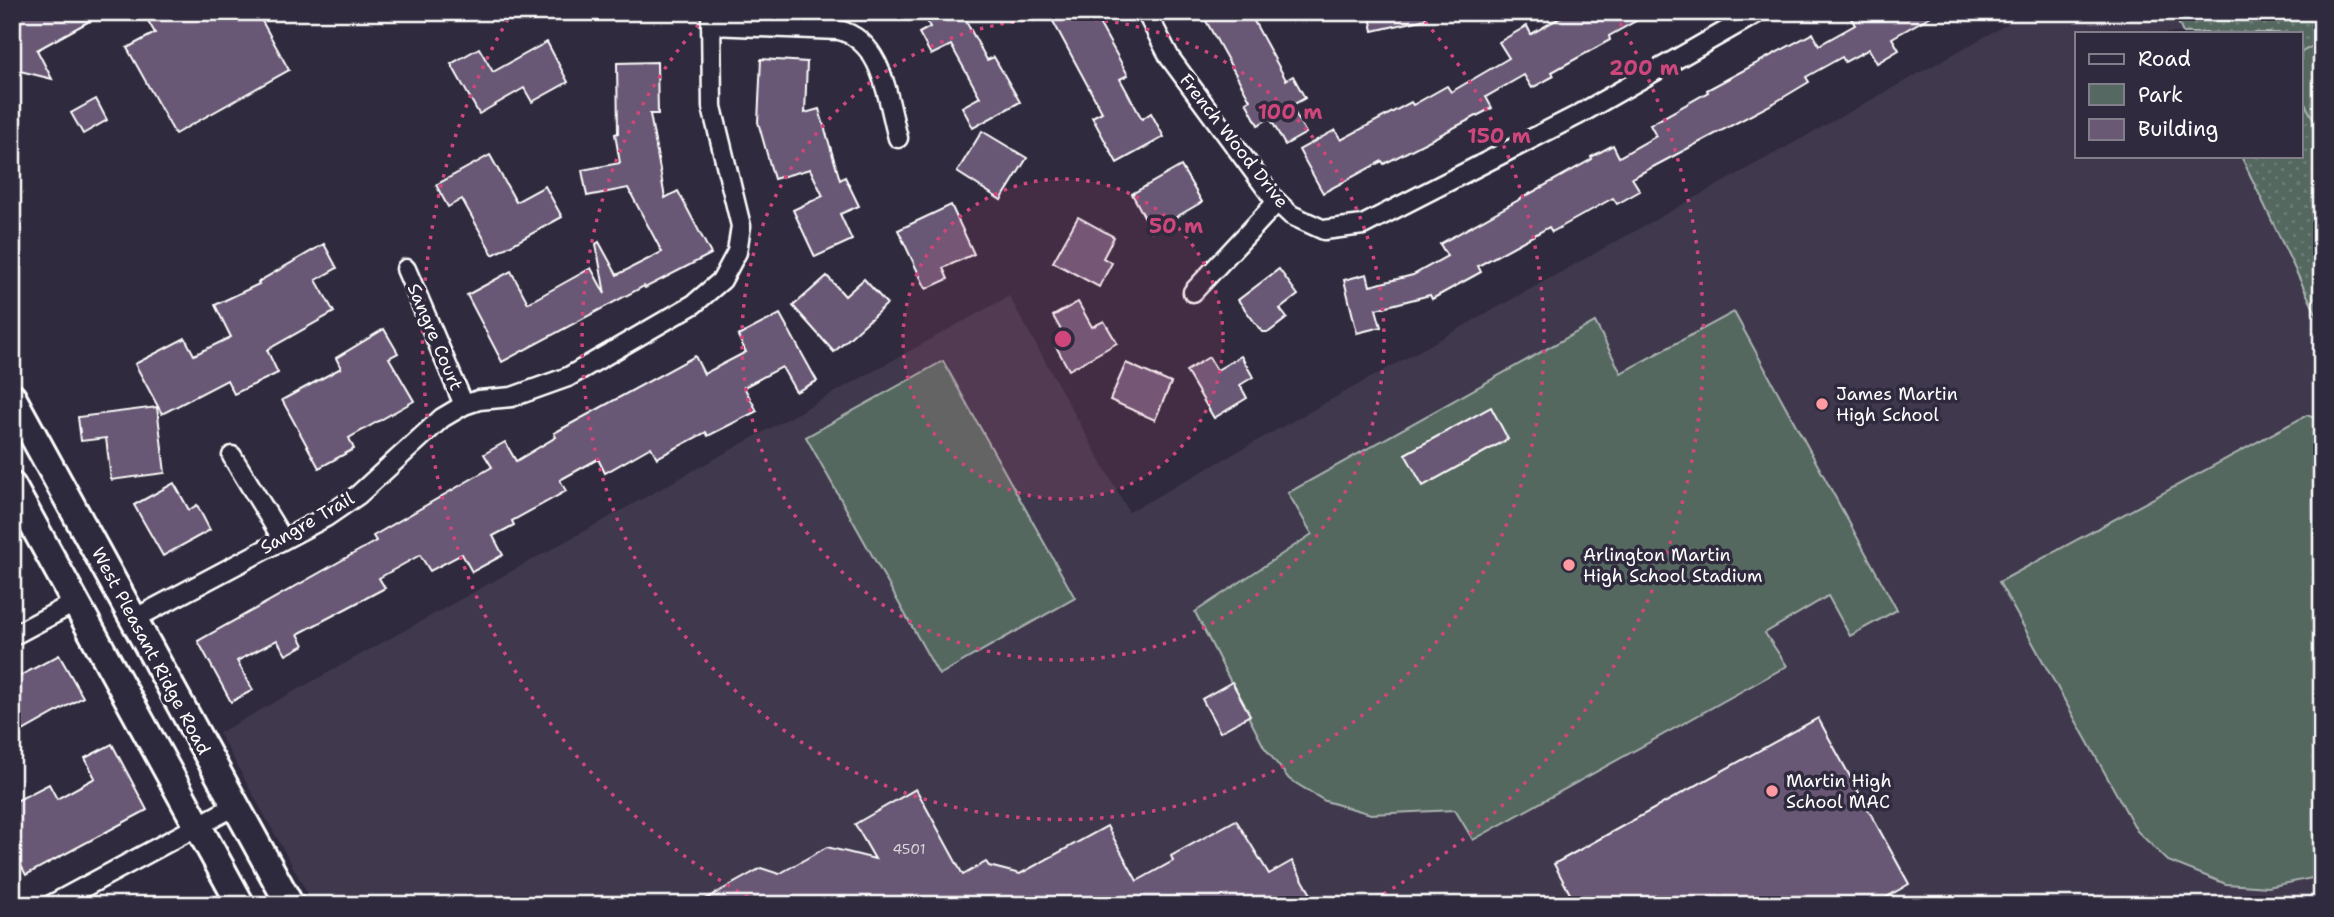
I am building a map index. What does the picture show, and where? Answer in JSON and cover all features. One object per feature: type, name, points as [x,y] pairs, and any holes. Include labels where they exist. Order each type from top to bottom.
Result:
[{"type":"main road","name":"West Pleasant Ridge Road","points":[[12,397],[290,905]]},
{"type":"main road","points":[[12,486],[241,905]]},
{"type":"street","name":"French Wood Drive","points":[[1146,12],[1170,58],[1277,202],[1291,215],[1324,230],[1363,225],[1578,115],[1759,12]]},
{"type":"street","points":[[464,405],[479,400],[512,397],[568,377],[694,304],[722,280],[737,253],[741,226],[712,107],[711,19],[852,33],[876,58],[898,138]]},
{"type":"street","points":[[1192,292],[1277,202]]},
{"type":"street","name":"Sangre Court","points":[[406,268],[464,405]]},
{"type":"street","name":"Sangre Trail","points":[[134,619],[326,516],[358,495],[442,418],[464,405]]},
{"type":"street","points":[[232,456],[282,538]]},
{"type":"street","points":[[12,636],[76,602]]},
{"type":"street","points":[[51,905],[235,806]]},
{"type":"shaded area","name":"James Martin High School","points":[[2029,12],[2322,12],[2322,905],[314,905],[219,733],[1009,296],[1129,512]]},
{"type":"green space","points":[[2173,12],[2322,12],[2322,326],[2242,158],[2302,158],[2302,32],[2183,32]]},
{"type":"green space","points":[[2322,42],[2322,134],[2302,99],[2302,52]]},
{"type":"green space","name":"Arlington Martin High School Stadium","points":[[1734,312],[1897,610],[1850,636],[1828,596],[1765,633],[1787,666],[1473,840],[1455,810],[1371,814],[1325,801],[1289,779],[1264,747],[1195,612],[1312,534],[1288,493],[1595,322],[1621,373]]},
{"type":"green space","points":[[943,361],[1075,598],[939,675],[806,437]]},
{"type":"green space","points":[[2307,415],[2322,421],[2322,876],[2268,887],[2226,884],[2168,861],[2137,831],[1999,582]]},
{"type":"building","points":[[12,12],[106,12],[37,50],[52,79],[12,69]]},
{"type":"building","points":[[143,12],[257,12],[289,70],[175,134],[127,48],[155,33]]},
{"type":"building","points":[[922,12],[961,12],[987,60],[994,57],[1020,102],[973,128],[962,107],[980,97],[951,45],[931,55],[919,33],[930,27]]},
{"type":"building","points":[[1048,12],[1093,12],[1128,75],[1120,79],[1142,119],[1151,113],[1164,137],[1117,163],[1092,117],[1102,112]]},
{"type":"building","points":[[1201,12],[1249,12],[1286,80],[1293,76],[1305,98],[1291,106],[1306,133],[1285,145],[1270,118],[1258,125],[1246,102],[1250,100]]},
{"type":"building","points":[[1369,12],[1425,12],[1426,19],[1373,31]]},
{"type":"building","points":[[1570,12],[1652,12],[1609,36],[1610,40],[1552,72],[1554,76],[1532,88],[1524,75],[1486,97],[1492,108],[1323,193],[1299,150],[1335,130],[1341,140],[1447,86],[1451,92],[1509,58],[1499,42],[1527,26],[1531,34]]},
{"type":"building","points":[[1847,12],[1938,12],[1892,38],[1899,50],[1877,63],[1869,49],[1845,62],[1842,57],[1806,77],[1809,82],[1774,103],[1632,178],[1640,191],[1617,204],[1613,198],[1552,232],[1549,227],[1478,266],[1481,272],[1432,299],[1430,295],[1376,309],[1381,327],[1357,333],[1344,280],[1367,274],[1370,286],[1413,275],[1447,256],[1440,244],[1613,145],[1619,157],[1656,136],[1650,125],[1708,92],[1707,90],[1813,33],[1819,45],[1855,25]]},
{"type":"building","points":[[547,42],[568,82],[532,102],[524,88],[479,114],[451,64],[479,48],[493,72]]},
{"type":"building","points":[[761,59],[807,62],[805,113],[819,109],[840,180],[845,177],[859,206],[840,214],[852,240],[815,257],[793,210],[823,196],[810,169],[774,179],[758,122]]},
{"type":"building","points":[[657,62],[658,114],[650,114],[665,198],[678,191],[711,254],[645,288],[644,286],[502,362],[467,295],[511,271],[528,303],[591,268],[605,294],[596,244],[599,242],[617,275],[662,252],[628,188],[587,196],[582,170],[620,163],[615,134],[618,133],[617,63]]},
{"type":"building","points":[[96,99],[107,120],[83,134],[71,113]]},
{"type":"building","points":[[982,131],[1027,158],[1001,200],[957,172]]},
{"type":"building","points":[[490,155],[516,202],[545,186],[562,217],[493,255],[462,199],[448,207],[436,185]]},
{"type":"building","points":[[1181,166],[1202,202],[1152,231],[1132,194]]},
{"type":"building","points":[[951,205],[974,254],[943,268],[948,279],[926,289],[898,230]]},
{"type":"building","points":[[1078,217],[1114,237],[1103,258],[1112,263],[1099,287],[1053,262]]},
{"type":"building","points":[[324,244],[337,268],[316,280],[334,312],[267,350],[278,373],[234,394],[227,380],[162,414],[135,364],[185,338],[194,355],[231,337],[215,305],[259,284],[258,282]]},
{"type":"building","points":[[1279,269],[1298,295],[1280,309],[1287,318],[1269,332],[1262,332],[1238,300]]},
{"type":"building","points":[[827,276],[845,296],[864,279],[887,304],[834,352],[793,306]]},
{"type":"building","points":[[1078,302],[1092,327],[1104,321],[1117,343],[1069,370],[1055,345],[1066,339],[1053,316]]},
{"type":"building","points":[[780,314],[817,381],[796,392],[782,367],[744,387],[757,411],[708,436],[706,432],[657,458],[651,447],[605,473],[598,459],[560,480],[566,491],[512,521],[514,525],[493,536],[503,555],[472,572],[462,554],[430,571],[420,555],[379,578],[385,588],[298,634],[304,645],[286,655],[277,640],[237,661],[253,690],[231,702],[198,641],[376,541],[373,536],[492,467],[484,454],[505,442],[516,461],[556,437],[554,433],[695,356],[704,374],[746,352],[738,336]]},
{"type":"building","points":[[384,329],[398,353],[389,358],[414,401],[349,438],[354,449],[319,468],[282,400],[341,368],[336,358]]},
{"type":"building","points":[[1241,356],[1253,377],[1240,385],[1247,398],[1214,418],[1186,371],[1209,357],[1217,370]]},
{"type":"building","points":[[1126,363],[1171,383],[1155,420],[1110,400]]},
{"type":"building","points":[[157,407],[165,473],[111,480],[106,438],[81,441],[78,417]]},
{"type":"building","points":[[1491,407],[1508,439],[1423,486],[1405,454]]},
{"type":"building","points":[[174,483],[189,510],[197,505],[210,530],[163,556],[134,505]]},
{"type":"building","points":[[59,655],[83,697],[12,737],[12,680]]},
{"type":"building","points":[[1232,682],[1250,715],[1220,732],[1202,699]]},
{"type":"building","name":"Martin High School MAC","points":[[1818,718],[1909,884],[1873,905],[1576,905],[1554,864]]},
{"type":"building","points":[[112,744],[147,810],[26,875],[12,849],[12,803],[49,784],[57,799],[95,778],[85,758]]},
{"type":"building","points":[[916,789],[963,875],[986,862],[989,866],[1020,874],[1107,826],[1137,881],[1173,861],[1171,856],[1236,820],[1269,874],[1292,861],[1317,905],[695,905],[761,868],[779,874],[827,847],[875,859],[855,824]]},
{"type":"place","name":"James Martin High School","points":[[1822,404]]},
{"type":"place","name":"Arlington Martin High School Stadium","points":[[1569,565]]},
{"type":"place","name":"Martin High School MAC","points":[[1772,791]]}]
